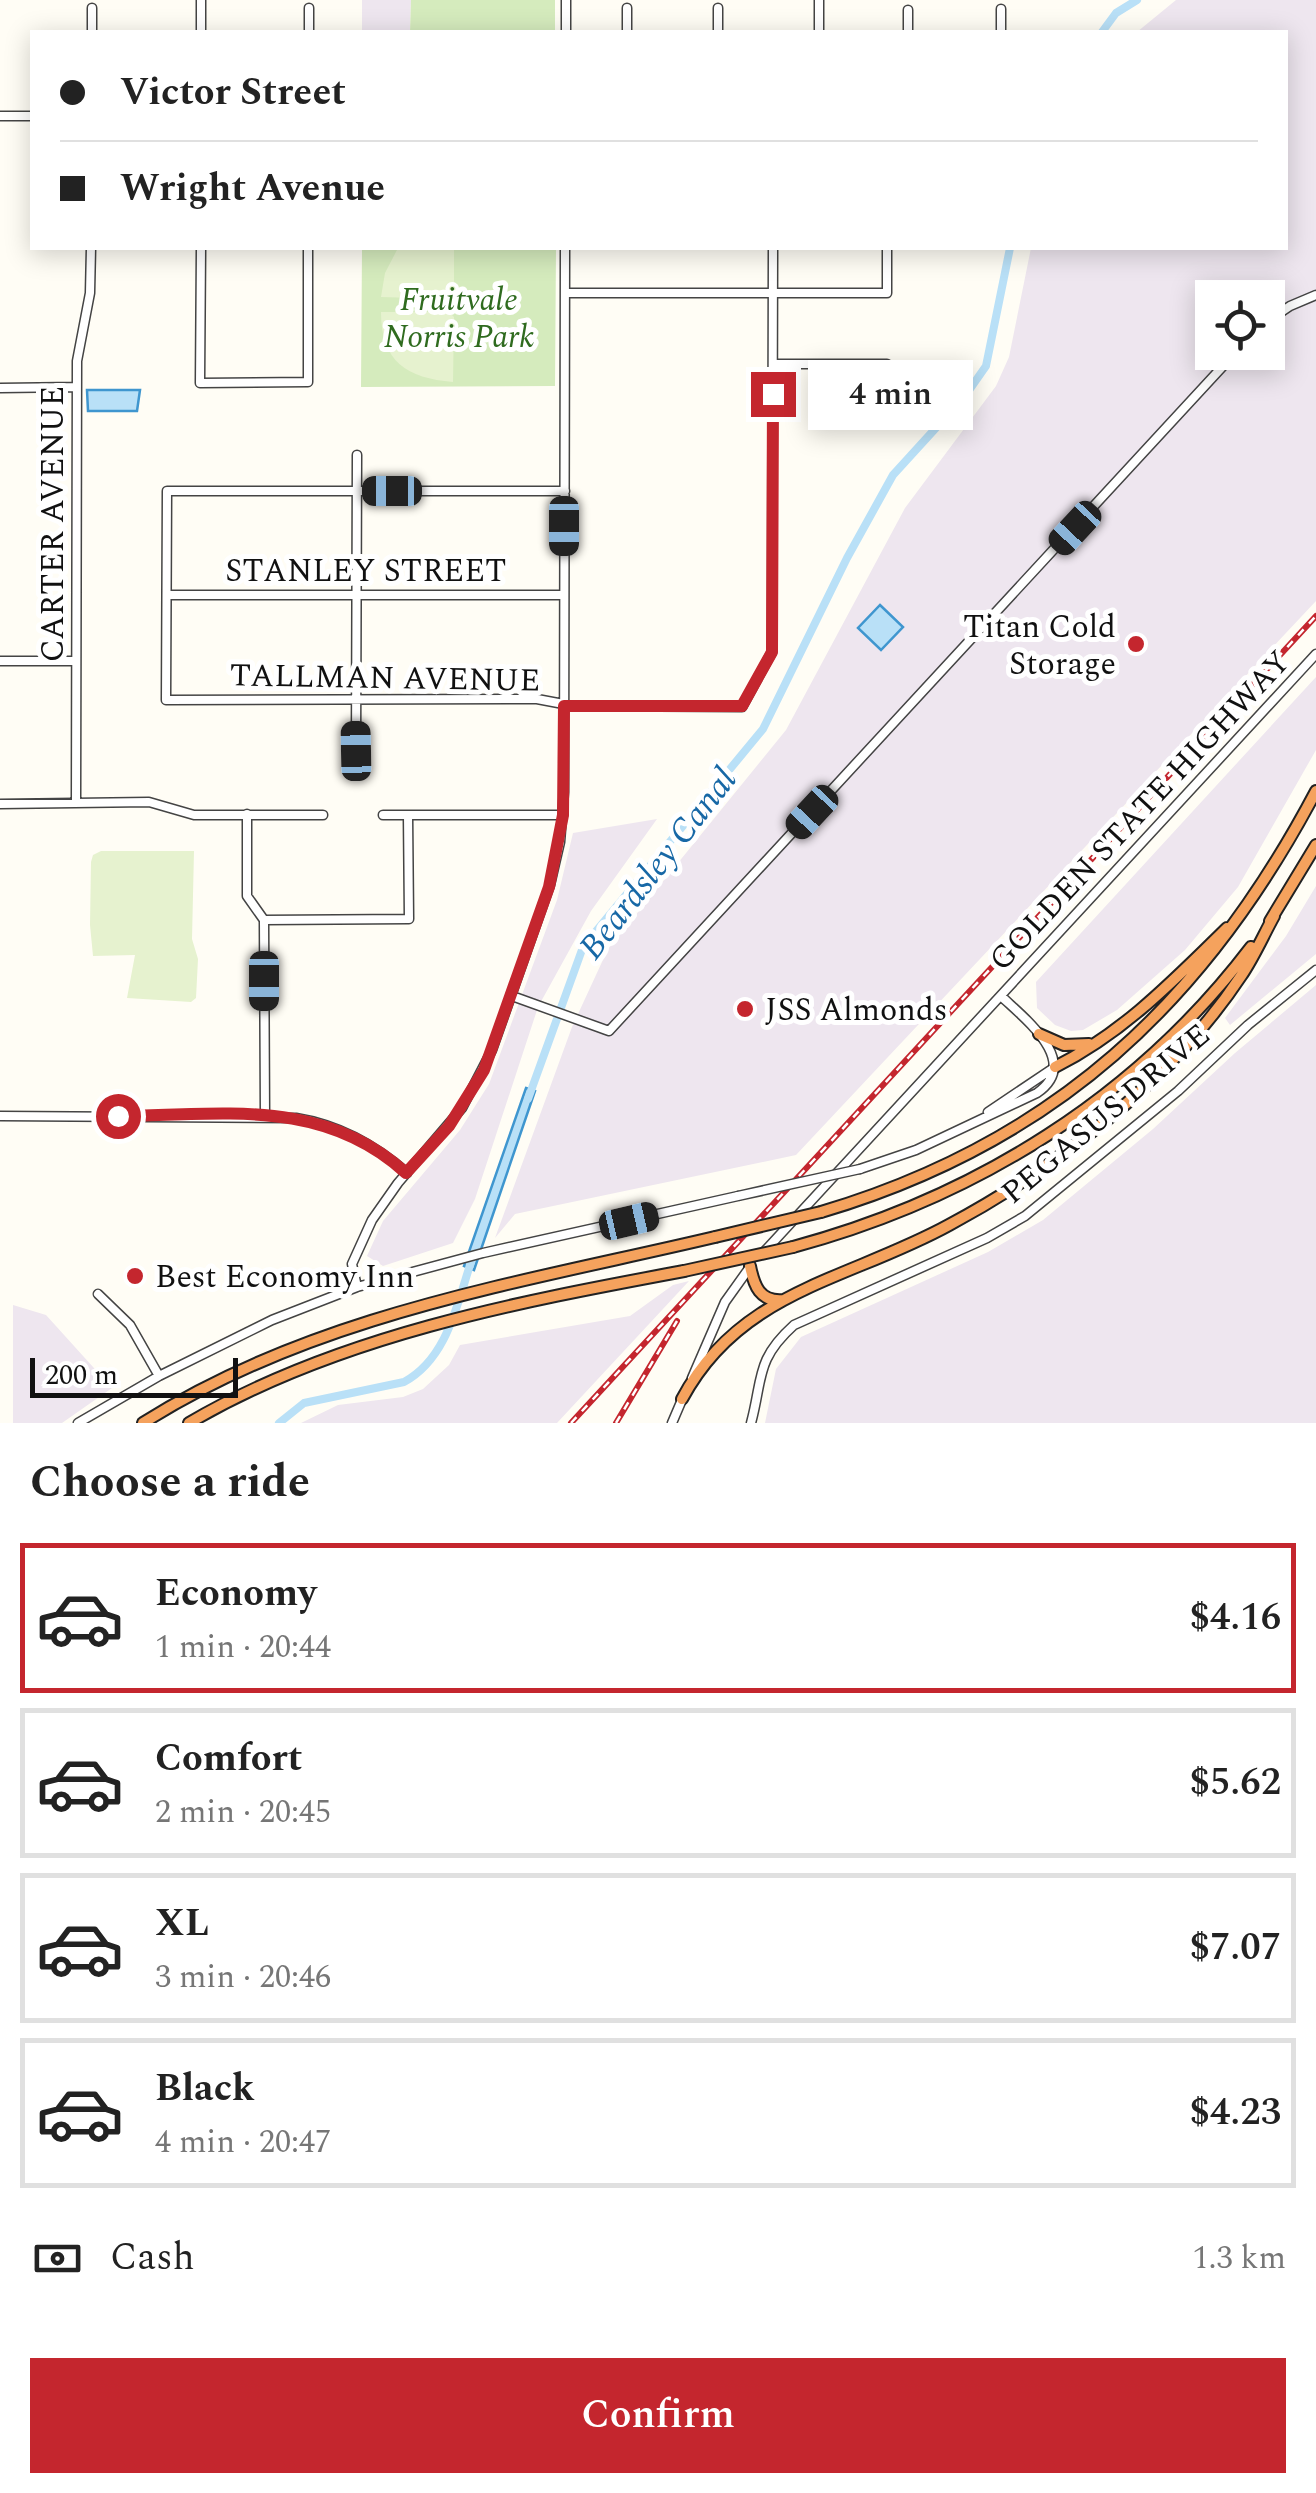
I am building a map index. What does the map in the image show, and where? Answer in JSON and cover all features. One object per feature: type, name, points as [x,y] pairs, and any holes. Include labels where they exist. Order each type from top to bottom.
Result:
[{"type":"highway","points":[[143,1423],[280,1353],[479,1290],[821,1212],[926,1175],[1003,1136],[1113,1057],[1188,984],[1249,906],[1316,791]]},
{"type":"highway","points":[[682,1399],[698,1370],[721,1342],[749,1319],[948,1226],[1041,1170],[1106,1120],[1176,1054],[1242,976],[1316,845]]},
{"type":"highway","points":[[1054,1067],[1095,1043],[1161,994],[1249,906]]},
{"type":"highway","points":[[189,1423],[254,1388],[308,1366],[429,1326],[793,1248],[898,1213],[994,1169],[1120,1085],[1176,1034],[1234,969],[1274,916]]},
{"type":"highway","points":[[1040,1034],[1064,1045],[1095,1043]]},
{"type":"highway","points":[[750,1266],[754,1285],[763,1296],[788,1298]]},
{"type":"street","points":[[201,30],[202,0]]},
{"type":"street","points":[[566,0],[566,30]]},
{"type":"street","points":[[819,0],[819,30]]},
{"type":"street","points":[[92,8],[92,30]]},
{"type":"street","points":[[308,8],[308,30]]},
{"type":"street","points":[[627,8],[627,30]]},
{"type":"street","points":[[718,8],[718,30]]},
{"type":"street","points":[[1001,9],[1002,30]]},
{"type":"street","points":[[908,10],[908,30]]},
{"type":"street","points":[[0,116],[30,116]]},
{"type":"street","name":"CARTER AVENUE","points":[[76,802],[77,388],[92,250]]},
{"type":"street","points":[[200,250],[200,382],[308,382],[308,250]]},
{"type":"street","points":[[357,1287],[352,1264],[384,1201],[449,1126],[473,1090],[492,1050],[553,874],[563,815],[565,250]]},
{"type":"street","points":[[774,250],[773,364],[887,364]]},
{"type":"street","points":[[565,293],[887,293],[887,250]]},
{"type":"street","points":[[1285,312],[1316,295]]},
{"type":"street","name":"TALLMAN AVENUE","points":[[167,596],[166,700],[537,700],[564,706],[742,706],[772,652],[773,364]]},
{"type":"street","points":[[512,996],[609,1030],[1219,370]]},
{"type":"street","points":[[0,388],[77,388]]},
{"type":"street","points":[[356,751],[357,454]]},
{"type":"street","points":[[167,596],[167,491],[564,491]]},
{"type":"street","name":"STANLEY STREET","points":[[167,596],[564,595]]},
{"type":"street","name":"GOLDEN STATE HIGHWAY","points":[[672,1423],[725,1302],[750,1266],[1316,654]]},
{"type":"street","points":[[0,661],[76,661]]},
{"type":"street","points":[[0,804],[150,802],[194,815],[323,815]]},
{"type":"street","points":[[247,814],[247,896],[264,920],[265,1116]]},
{"type":"street","points":[[383,815],[563,815]]},
{"type":"street","points":[[264,920],[409,920],[408,815]]},
{"type":"street","name":"PEGASUS DRIVE","points":[[751,1423],[763,1364],[775,1344],[794,1326],[987,1238],[1025,1216],[1178,1091],[1248,1025],[1316,970]]},
{"type":"street","points":[[78,1423],[159,1376],[272,1320],[357,1287],[460,1258],[860,1169],[916,1150],[984,1116],[1054,1067],[1040,1034],[1001,996]]},
{"type":"street","points":[[0,1116],[296,1118],[332,1126],[362,1139],[406,1173]]},
{"type":"street","points":[[98,1294],[130,1325],[159,1376]]},
{"type":"shaded area","points":[[362,0],[411,0],[410,30],[362,30]]},
{"type":"shaded area","points":[[1176,0],[1316,0],[1316,601],[796,1155],[515,1214],[495,1238],[572,1027],[608,949],[786,730],[905,508],[996,386],[1009,357],[1031,250],[1288,250],[1288,30],[1139,30]]},
{"type":"shaded area","points":[[1316,677],[1316,750],[1238,887],[1185,950],[1117,1010],[1083,1030],[1071,1031],[1055,1025],[1037,1008],[1036,982]]},
{"type":"shaded area","points":[[657,819],[591,911],[538,1007],[475,1199],[453,1243],[383,1266],[367,1256],[383,1221],[460,1130],[489,1084],[557,900],[573,833]]},
{"type":"shaded area","points":[[1316,886],[1316,954],[1230,1025],[1225,1018],[1286,936]]},
{"type":"shaded area","points":[[1316,985],[1316,1423],[765,1423],[776,1369],[801,1337],[988,1252],[1043,1220]]},
{"type":"shaded area","points":[[689,1281],[557,1423],[301,1423],[338,1405],[403,1397],[423,1389],[449,1365],[460,1345],[630,1316],[673,1285]]},
{"type":"shaded area","points":[[13,1305],[46,1315],[112,1388],[62,1423],[13,1423]]},
{"type":"green space","points":[[411,0],[555,0],[555,30],[410,30]]},
{"type":"green space","name":"Fruitvale Norris Park","points":[[362,250],[556,250],[555,386],[361,387]]},
{"type":"green space","points":[[397,250],[454,250],[454,294],[449,299],[381,297],[385,273]]},
{"type":"green space","points":[[381,312],[449,312],[454,317],[453,382],[422,376],[400,364],[386,343]]},
{"type":"green space","points":[[101,851],[194,851],[192,939],[198,959],[196,998],[191,1002],[127,998],[135,955],[93,956],[91,862],[93,855]]},
{"type":"water","points":[[87,390],[140,390],[137,411],[88,411]]},
{"type":"water","points":[[880,605],[903,627],[881,650],[858,628]]},
{"type":"water","points":[[526,1088],[535,1091],[474,1270],[464,1266]]},
{"type":"waterway","name":"Beardsley Canal","points":[[1103,30],[1116,13],[1137,0]]},
{"type":"waterway","name":"Beardsley Canal","points":[[528,1099],[583,947],[763,729],[847,558],[893,475],[965,396],[986,366],[1010,250]]},
{"type":"waterway","name":"Beardsley Canal","points":[[279,1423],[304,1403],[404,1382],[419,1372],[449,1328],[472,1259]]},
{"type":"railway","points":[[571,1423],[1316,616]]},
{"type":"railway","points":[[616,1423],[677,1321]]},
{"type":"place","name":"Titan Cold Storage","points":[[1136,644]]},
{"type":"place","name":"JSS Almonds","points":[[745,1009]]},
{"type":"place","name":"Best Economy Inn","points":[[135,1276]]},
{"type":"route","points":[[118,1116],[280,1116],[312,1120],[358,1137],[406,1173],[433,1145],[462,1108],[484,1070],[550,885],[563,815],[564,706],[742,706],[772,652],[773,394]]}]
